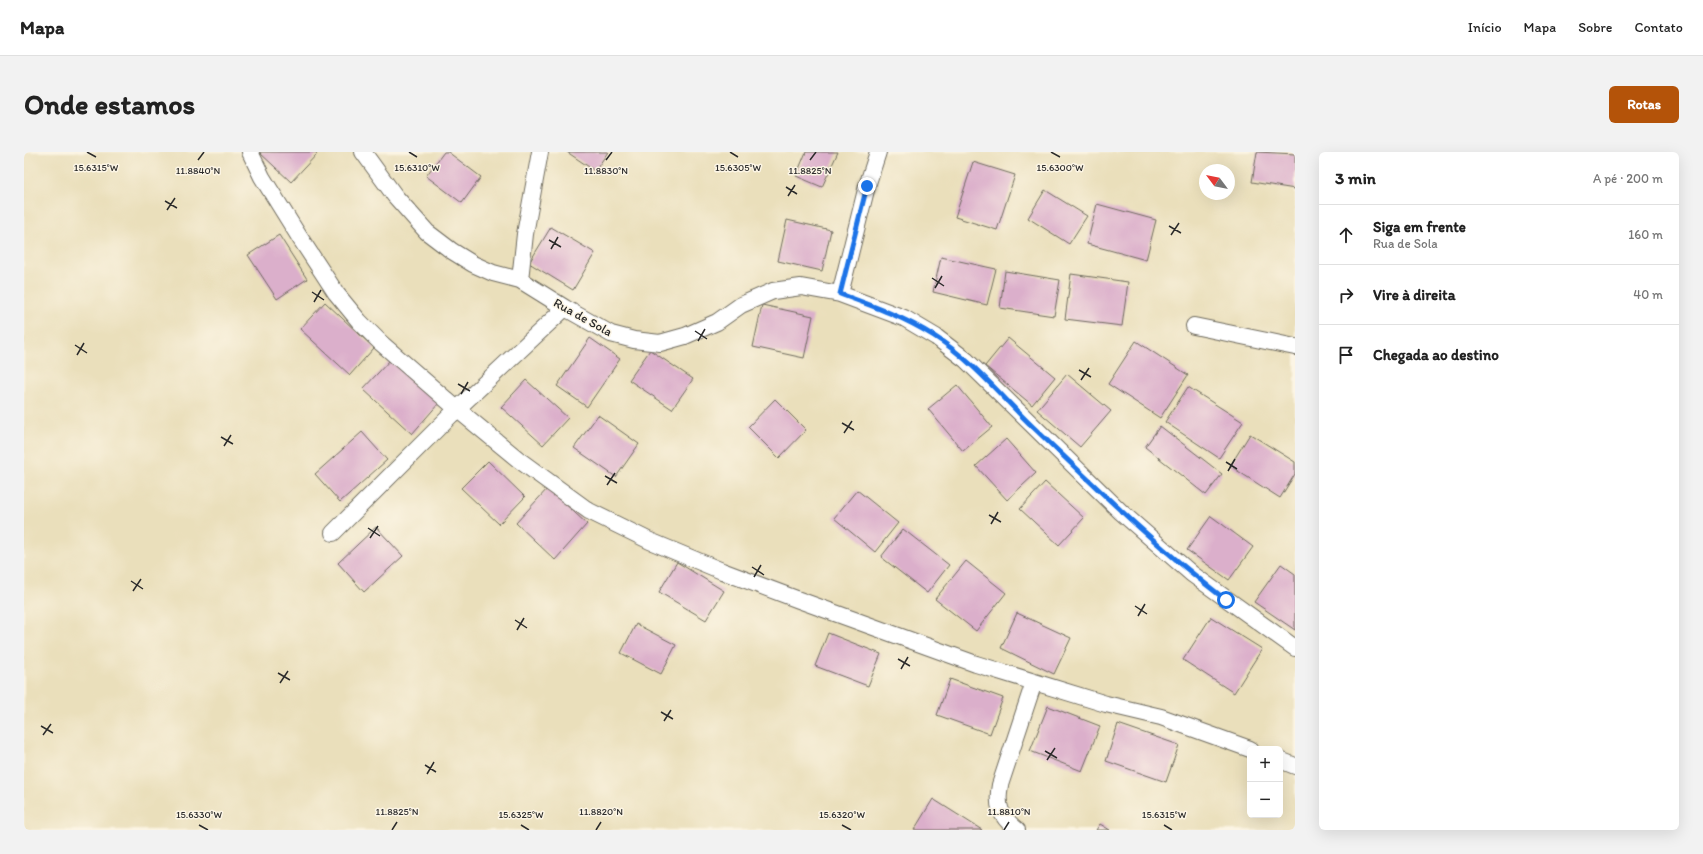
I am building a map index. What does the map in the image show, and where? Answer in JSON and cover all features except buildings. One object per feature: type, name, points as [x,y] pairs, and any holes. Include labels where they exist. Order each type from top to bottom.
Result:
[{"type":"street","points":[[250,152],[266,184],[336,293],[381,343],[519,460],[590,510],[650,541],[722,571],[799,600],[976,664],[1106,704],[1161,717],[1247,748]]},
{"type":"street","name":"Rua de Sola","points":[[363,152],[395,196],[427,232],[452,251],[473,264],[494,273],[520,280],[611,334],[634,340],[660,343],[685,336],[704,328],[717,322],[741,304],[773,291],[801,287],[840,294],[904,318],[936,337],[966,360],[1121,512],[1168,553],[1220,595],[1295,648]]},
{"type":"street","points":[[520,280],[525,234],[540,152]]},
{"type":"street","points":[[840,294],[867,186],[878,152]]},
{"type":"street","points":[[333,533],[457,409],[565,308]]},
{"type":"street","points":[[1194,326],[1295,347]]},
{"type":"street","points":[[1016,830],[1005,820],[1000,809],[998,796],[1000,784],[1034,682]]},
{"type":"street","points":[[1283,761],[1295,766]]},
{"type":"route","points":[[867,186],[840,294],[904,318],[936,337],[966,360],[1121,512],[1192,574],[1226,600]]}]
